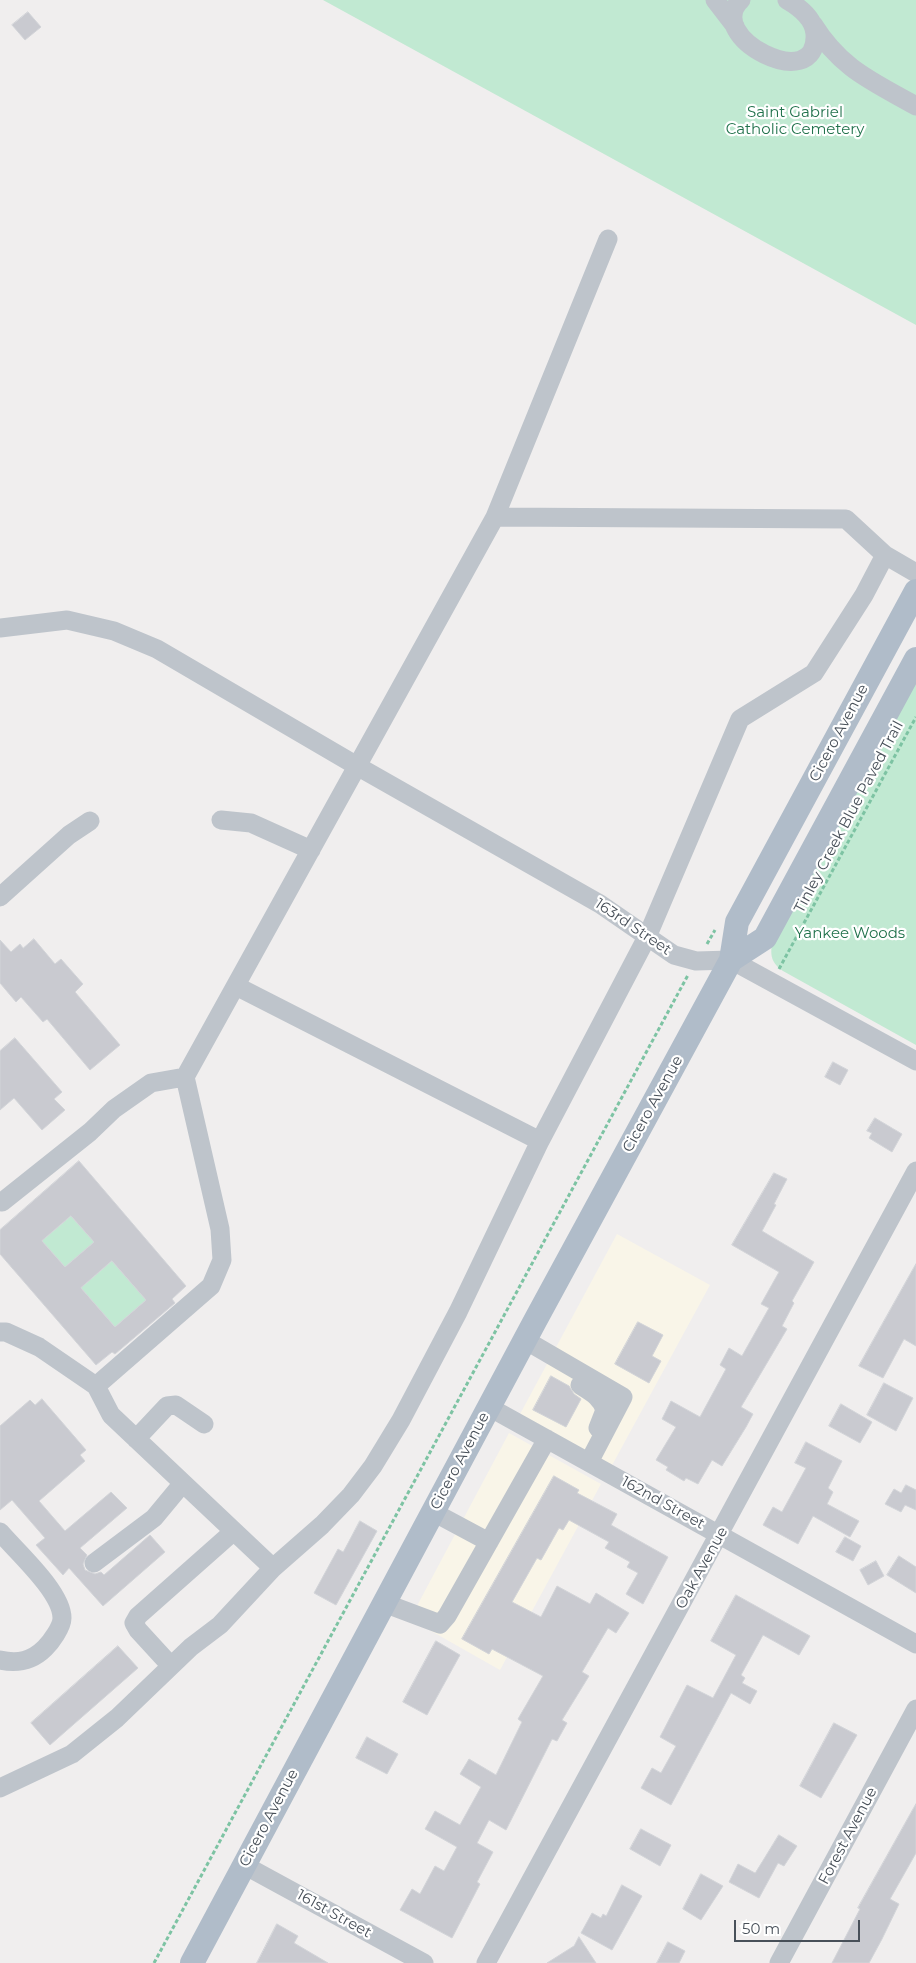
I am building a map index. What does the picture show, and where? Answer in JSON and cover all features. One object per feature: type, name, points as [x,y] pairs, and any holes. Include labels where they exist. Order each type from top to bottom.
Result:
[{"type":"main road","name":"Cicero Avenue","points":[[192,1963],[525,1340],[731,960],[737,922],[916,590]]},
{"type":"main road","name":"Cicero Avenue","points":[[731,960],[765,938],[916,659]]},
{"type":"street","points":[[715,0],[752,47],[763,54],[788,62],[834,64],[852,70],[916,106]]},
{"type":"street","points":[[735,26],[735,9],[741,0]]},
{"type":"street","points":[[786,0],[794,4],[812,22],[835,55],[852,70]]},
{"type":"street","points":[[798,61],[810,54],[814,45],[815,30],[812,22]]},
{"type":"street","points":[[96,1386],[211,1286],[222,1260],[220,1229],[185,1077],[495,517],[608,239]]},
{"type":"street","points":[[495,517],[846,519],[885,555],[916,573]]},
{"type":"street","points":[[0,1788],[72,1754],[117,1718],[192,1647],[220,1625],[273,1568],[334,1513],[351,1495],[373,1466],[401,1420],[458,1312],[540,1141],[647,937],[740,719],[814,673],[864,595],[885,555]]},
{"type":"street","name":"163rd Street","points":[[0,628],[67,620],[114,631],[158,649],[357,766],[600,904],[674,955],[696,961],[731,960],[916,1061]]},
{"type":"street","points":[[221,820],[251,823],[311,850]]},
{"type":"street","points":[[0,896],[69,835],[90,821]]},
{"type":"street","points":[[236,986],[540,1141]]},
{"type":"street","points":[[2,1202],[90,1132],[114,1109],[151,1083],[185,1077]]},
{"type":"street","name":"Oak Avenue","points":[[486,1963],[916,1171]]},
{"type":"street","points":[[0,1332],[6,1332],[39,1347],[96,1386],[111,1415],[273,1568]]},
{"type":"street","points":[[525,1340],[623,1398],[589,1462]]},
{"type":"street","points":[[136,1439],[167,1406],[176,1405],[204,1424]]},
{"type":"street","name":"162nd Street","points":[[489,1407],[916,1644]]},
{"type":"street","points":[[384,1603],[440,1624],[447,1616],[547,1439]]},
{"type":"street","points":[[94,1564],[154,1518],[183,1483]]},
{"type":"street","points":[[433,1512],[489,1542]]},
{"type":"street","points":[[171,1666],[138,1630],[134,1623],[138,1616],[234,1531]]},
{"type":"street","points":[[0,1532],[39,1576],[58,1603],[62,1620],[51,1643],[36,1657],[15,1663],[0,1660]]},
{"type":"street","name":"Forest Avenue","points":[[779,1963],[916,1709]]},
{"type":"street","name":"161st Street","points":[[244,1865],[424,1963]]},
{"type":"path","name":"Tinley Creek Blue Paved Trail","points":[[772,982],[916,717]]},
{"type":"path","points":[[154,1963],[696,961]]},
{"type":"shaded area","points":[[617,1234],[710,1285],[610,1469],[519,1416]]},
{"type":"shaded area","points":[[509,1433],[601,1484],[500,1670],[410,1619]]},
{"type":"green space","name":"Saint Gabriel Catholic Cemetery","points":[[323,0],[916,0],[916,325]]},
{"type":"green space","name":"Yankee Woods","points":[[916,676],[916,1045],[783,971],[774,962],[771,952],[772,943]]},
{"type":"green space","points":[[71,1216],[94,1242],[65,1267],[42,1241]]},
{"type":"green space","points":[[112,1261],[146,1300],[115,1327],[81,1288]]},
{"type":"building","points":[[28,12],[41,27],[25,40],[12,25]]},
{"type":"building","points":[[34,939],[55,964],[61,959],[83,984],[75,992],[120,1045],[90,1070],[47,1019],[43,1022],[21,997],[16,1002],[0,983],[0,940],[11,952],[20,944],[23,948]]},
{"type":"building","points":[[15,1038],[62,1092],[54,1099],[65,1110],[42,1130],[14,1098],[0,1110],[0,1051]]},
{"type":"building","points":[[833,1062],[848,1070],[840,1085],[825,1077]]},
{"type":"building","points":[[875,1118],[902,1134],[892,1152],[869,1138],[872,1133],[867,1131]]},
{"type":"building","points":[[79,1161],[186,1286],[172,1299],[175,1303],[115,1354],[112,1352],[96,1365],[0,1254],[0,1230]],"holes":[[[71,1216],[94,1242],[65,1267],[42,1241]],[[112,1261],[146,1300],[115,1327],[81,1288]]]},
{"type":"building","points":[[774,1173],[787,1179],[762,1231],[814,1262],[792,1301],[794,1303],[782,1326],[787,1329],[741,1407],[753,1414],[746,1427],[722,1466],[712,1460],[698,1484],[686,1478],[684,1481],[666,1470],[668,1467],[656,1460],[676,1427],[662,1419],[671,1401],[700,1417],[726,1369],[720,1365],[729,1348],[742,1356],[769,1308],[761,1304],[779,1272],[732,1245]]},
{"type":"building","points":[[916,1264],[916,1346],[904,1339],[883,1378],[859,1366]]},
{"type":"building","points":[[638,1322],[663,1335],[652,1356],[661,1361],[649,1383],[615,1364]]},
{"type":"building","points":[[551,1376],[569,1386],[574,1394],[581,1399],[566,1427],[533,1410]]},
{"type":"building","points":[[884,1383],[913,1398],[896,1431],[867,1415]]},
{"type":"building","points":[[42,1399],[86,1450],[80,1455],[85,1461],[39,1501],[65,1531],[111,1492],[127,1508],[80,1548],[87,1555],[83,1564],[85,1570],[95,1574],[101,1572],[104,1575],[150,1535],[165,1552],[103,1606],[69,1568],[63,1575],[36,1545],[45,1538],[12,1500],[0,1510],[0,1426],[30,1400],[35,1405]]},
{"type":"building","points":[[841,1404],[872,1422],[860,1443],[829,1426]]},
{"type":"building","points":[[806,1442],[842,1461],[828,1488],[833,1492],[827,1504],[859,1521],[850,1537],[813,1516],[798,1544],[763,1525],[773,1507],[782,1512],[806,1468],[795,1463]]},
{"type":"building","points":[[554,1476],[579,1490],[577,1493],[617,1514],[611,1525],[668,1557],[643,1604],[626,1594],[638,1573],[627,1567],[630,1562],[605,1548],[609,1542],[569,1520],[563,1530],[559,1528],[541,1560],[537,1558],[512,1602],[541,1617],[557,1586],[590,1604],[596,1593],[629,1613],[616,1633],[608,1628],[582,1672],[589,1676],[562,1720],[567,1723],[557,1741],[552,1739],[506,1830],[489,1820],[477,1843],[493,1852],[477,1882],[480,1884],[452,1938],[400,1910],[412,1889],[420,1894],[435,1866],[444,1871],[457,1847],[425,1829],[435,1811],[460,1825],[481,1787],[460,1774],[469,1759],[496,1775],[522,1722],[518,1719],[543,1676],[492,1649],[489,1654],[462,1639]]},
{"type":"building","points":[[906,1485],[916,1490],[916,1510],[905,1505],[901,1512],[885,1504],[894,1489],[901,1493]]},
{"type":"building","points":[[360,1521],[377,1531],[336,1605],[314,1593],[338,1549],[343,1552]]},
{"type":"building","points":[[845,1537],[861,1546],[853,1561],[836,1552]]},
{"type":"building","points":[[899,1556],[916,1567],[916,1593],[887,1575]]},
{"type":"building","points":[[876,1561],[884,1576],[868,1585],[860,1570]]},
{"type":"building","points":[[736,1595],[810,1636],[799,1655],[763,1635],[741,1675],[745,1678],[742,1683],[757,1691],[750,1704],[731,1693],[671,1805],[641,1788],[652,1768],[661,1773],[676,1746],[660,1737],[687,1685],[713,1698],[736,1655],[711,1641]]},
{"type":"building","points":[[436,1641],[460,1655],[427,1715],[403,1702]]},
{"type":"building","points":[[118,1646],[138,1668],[50,1745],[31,1723]]},
{"type":"building","points":[[834,1723],[857,1735],[821,1798],[800,1786]]},
{"type":"building","points":[[367,1737],[398,1754],[387,1774],[356,1758]]},
{"type":"building","points":[[916,1804],[916,1853],[890,1899],[899,1904],[882,1939],[869,1963],[832,1963],[860,1909],[858,1908]]},
{"type":"building","points":[[641,1829],[671,1845],[660,1866],[630,1849]]},
{"type":"building","points":[[779,1835],[797,1846],[784,1866],[778,1863],[759,1898],[729,1882],[738,1864],[755,1873]]},
{"type":"building","points":[[701,1874],[723,1886],[701,1920],[683,1909]]},
{"type":"building","points":[[622,1885],[642,1896],[612,1950],[581,1933],[592,1913],[601,1918],[603,1914],[606,1916]]},
{"type":"building","points":[[277,1924],[298,1936],[294,1943],[328,1963],[257,1963]]},
{"type":"building","points":[[579,1937],[596,1963],[547,1963],[574,1946]]},
{"type":"building","points":[[668,1942],[685,1951],[679,1963],[657,1963]]}]
